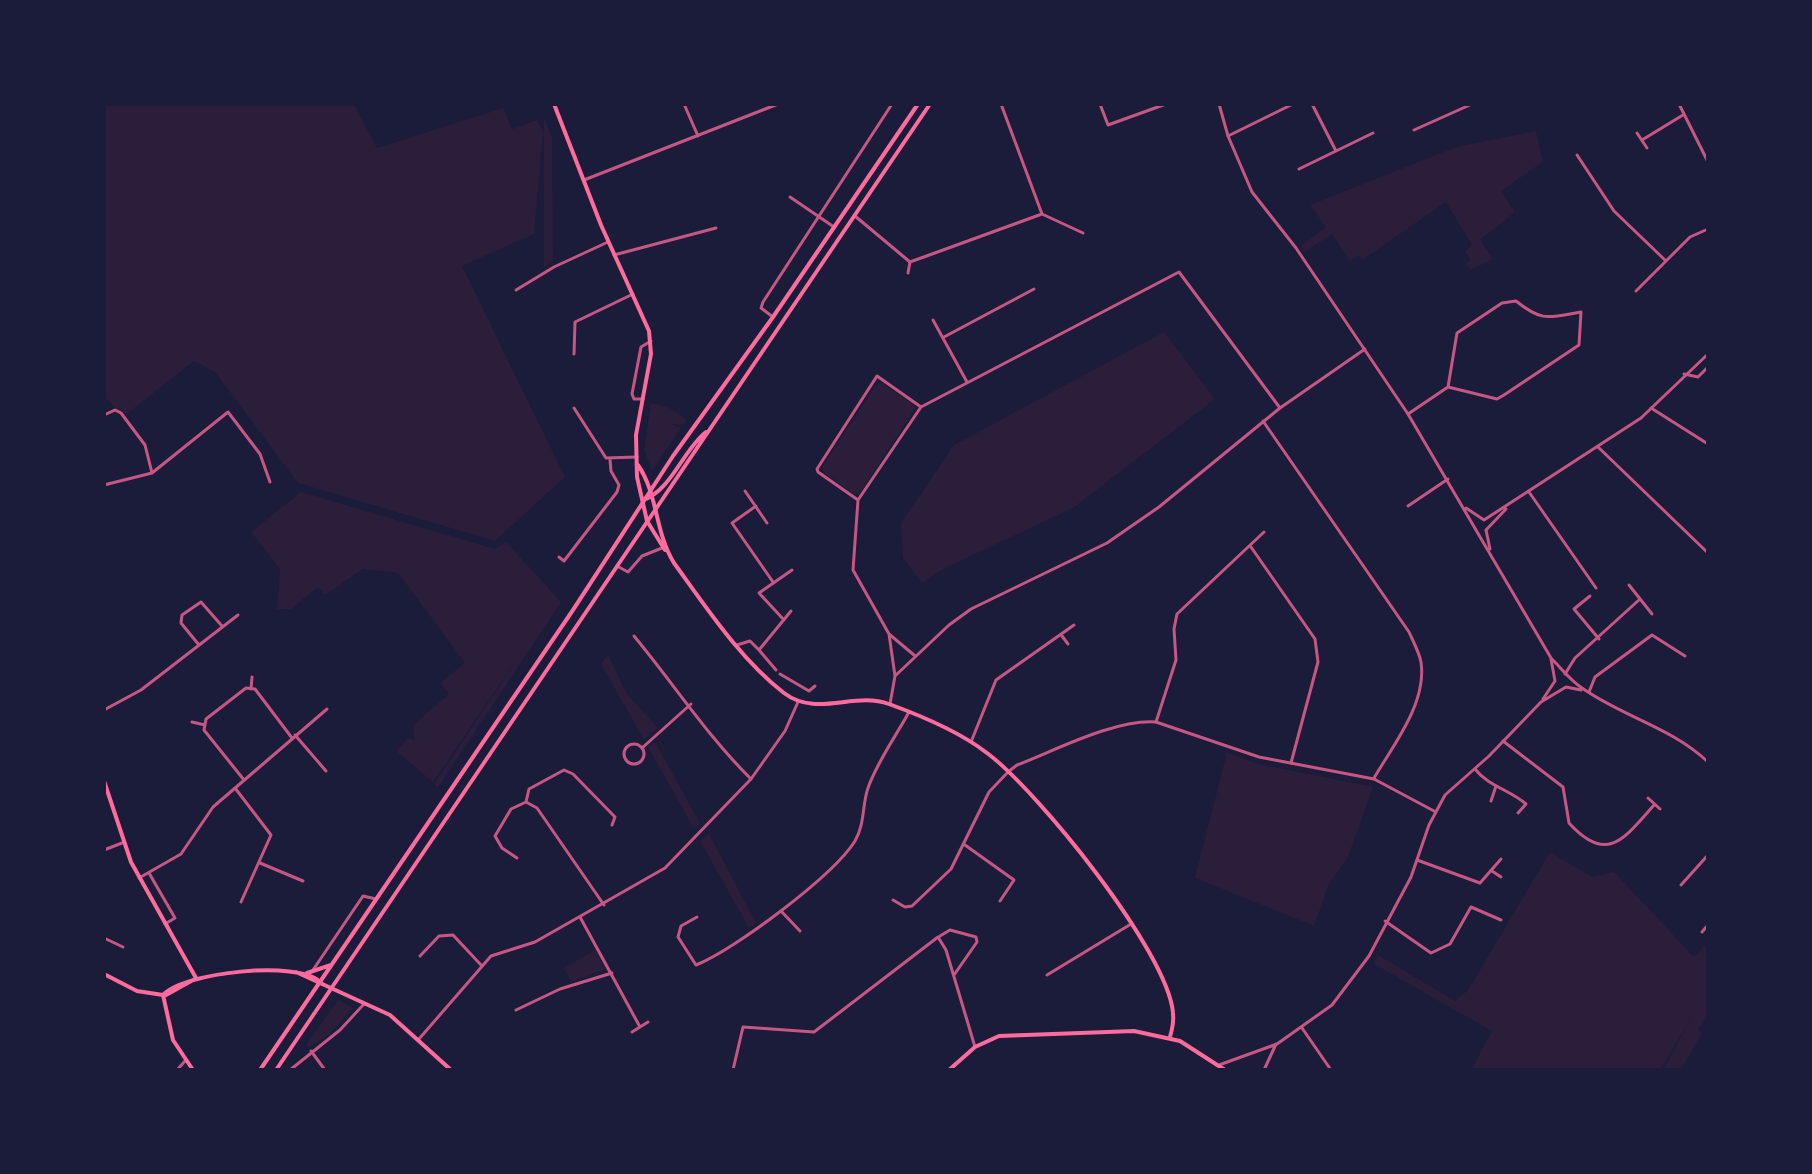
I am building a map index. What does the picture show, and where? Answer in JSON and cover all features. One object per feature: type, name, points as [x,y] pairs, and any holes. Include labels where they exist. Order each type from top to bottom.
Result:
[{"type":"main road","points":[[554,104],[582,181],[651,341],[636,435],[647,521],[699,599],[783,693],[798,702],[823,706],[860,700],[890,704],[971,742],[1008,772],[1091,866],[1131,924],[1154,964],[1172,1007],[1170,1037]]},
{"type":"main road","points":[[260,1070],[573,610],[643,500],[918,104]]},
{"type":"main road","points":[[281,1069],[331,986],[930,104]]},
{"type":"main road","points":[[643,500],[653,497],[688,449],[708,431]]},
{"type":"main road","points":[[638,465],[651,489],[665,548]]},
{"type":"main road","points":[[104,781],[122,843],[196,978]]},
{"type":"main road","points":[[104,974],[137,991],[163,995],[177,984],[196,978],[268,970],[310,972],[334,963]]},
{"type":"main road","points":[[296,972],[304,979],[331,986],[396,1019],[451,1070]]},
{"type":"main road","points":[[310,972],[321,982]]},
{"type":"main road","points":[[163,995],[173,1040],[193,1070]]},
{"type":"main road","points":[[949,1070],[975,1047],[990,1039],[1011,1034],[1134,1031],[1170,1037],[1225,1070]]},
{"type":"street","points":[[684,104],[698,136]]},
{"type":"street","points":[[582,181],[778,104]]},
{"type":"street","points":[[773,317],[761,308],[763,302],[833,200],[833,192],[892,104]]},
{"type":"street","points":[[1001,104],[1042,214],[1083,233]]},
{"type":"street","points":[[1100,104],[1108,125],[1166,104]]},
{"type":"street","points":[[1219,104],[1228,136],[1252,192],[1366,349],[1408,414],[1551,658],[1569,679],[1587,691],[1688,743],[1708,762]]},
{"type":"street","points":[[1228,136],[1293,104]]},
{"type":"street","points":[[1312,104],[1336,151]]},
{"type":"street","points":[[1414,130],[1472,104]]},
{"type":"street","points":[[1679,104],[1708,162]]},
{"type":"street","points":[[1642,140],[1683,115]]},
{"type":"street","points":[[1299,169],[1373,133]]},
{"type":"street","points":[[1637,133],[1647,148]]},
{"type":"street","points":[[1577,155],[1614,211],[1666,261]]},
{"type":"street","points":[[790,197],[834,227]]},
{"type":"street","points":[[910,262],[1042,214]]},
{"type":"street","points":[[853,216],[910,262]]},
{"type":"street","points":[[614,255],[716,228]]},
{"type":"street","points":[[1636,291],[1690,237],[1708,229]]},
{"type":"street","points":[[516,290],[554,267],[608,242]]},
{"type":"street","points":[[908,273],[910,262]]},
{"type":"street","points":[[914,655],[889,634],[853,570],[858,500],[921,407],[1179,272],[1280,408]]},
{"type":"street","points":[[944,337],[1034,289]]},
{"type":"street","points":[[574,354],[575,322],[633,294]]},
{"type":"street","points":[[1408,414],[1448,387],[1457,333],[1502,303],[1516,301],[1535,315],[1554,318],[1581,312],[1579,345],[1497,399],[1448,387]]},
{"type":"street","points":[[933,320],[967,382]]},
{"type":"street","points":[[643,399],[634,399],[632,394],[641,347],[651,341]]},
{"type":"street","points":[[895,676],[914,655],[971,609],[1107,543],[1159,507],[1280,408],[1366,349]]},
{"type":"street","points":[[1479,532],[1487,529],[1507,508],[1529,492],[1651,408],[1684,374],[1708,355]]},
{"type":"street","points":[[1684,374],[1698,377],[1708,367]]},
{"type":"street","points":[[858,500],[817,469],[877,376],[921,407]]},
{"type":"street","points":[[559,557],[564,561],[579,545],[619,485],[611,471],[610,460],[597,448],[574,408]]},
{"type":"street","points":[[1651,408],[1708,444]]},
{"type":"street","points":[[104,415],[115,410],[121,413],[145,445],[152,473]]},
{"type":"street","points":[[104,485],[152,473],[228,412],[260,454],[270,482]]},
{"type":"street","points":[[1263,421],[1409,632],[1421,661],[1420,686],[1410,716],[1374,779]]},
{"type":"street","points":[[1598,447],[1708,553]]},
{"type":"street","points":[[610,460],[637,457]]},
{"type":"street","points":[[1408,506],[1448,479]]},
{"type":"street","points":[[745,491],[767,523]]},
{"type":"street","points":[[1529,492],[1596,588]]},
{"type":"street","points":[[1463,505],[1482,520],[1487,529],[1491,553]]},
{"type":"street","points":[[756,506],[732,523],[773,582]]},
{"type":"street","points":[[1475,527],[1482,520],[1507,508]]},
{"type":"street","points":[[1156,722],[1176,660],[1174,629],[1177,614],[1264,532]]},
{"type":"street","points":[[1251,547],[1315,639],[1318,662],[1291,763]]},
{"type":"street","points":[[616,566],[628,572],[642,556],[665,548]]},
{"type":"street","points":[[784,620],[759,593],[792,570]]},
{"type":"street","points":[[1629,585],[1652,614]]},
{"type":"street","points":[[1590,596],[1574,609],[1599,639]]},
{"type":"street","points":[[1219,1065],[1276,1044],[1326,1010],[1369,956],[1411,877],[1435,811],[1453,786],[1475,769],[1541,702],[1575,658],[1640,599]]},
{"type":"street","points":[[199,645],[181,623],[182,615],[198,603],[205,603],[223,627]]},
{"type":"street","points":[[759,650],[791,611]]},
{"type":"street","points":[[104,710],[141,690],[238,615]]},
{"type":"street","points":[[971,742],[996,680],[1074,625]]},
{"type":"street","points":[[889,634],[895,676],[890,704]]},
{"type":"street","points":[[1587,691],[1595,677],[1652,635],[1685,656]]},
{"type":"street","points":[[634,636],[691,704],[724,753],[751,779]]},
{"type":"street","points":[[1062,636],[1068,644]]},
{"type":"street","points":[[737,645],[750,641],[776,670]]},
{"type":"street","points":[[1551,658],[1555,680],[1564,688],[1587,691]]},
{"type":"street","points":[[780,674],[809,691],[815,686]]},
{"type":"street","points":[[251,689],[252,677]]},
{"type":"street","points":[[1541,702],[1564,688],[1569,679]]},
{"type":"street","points":[[783,693],[789,682]]},
{"type":"street","points":[[244,780],[204,730],[206,719],[246,688],[255,689],[326,771]]},
{"type":"street","points":[[419,1039],[481,965],[494,954],[535,942],[665,868],[751,779],[785,731],[798,702]]},
{"type":"street","points":[[642,748],[691,704]]},
{"type":"street","points":[[139,878],[181,854],[213,807],[327,709]]},
{"type":"street","points":[[697,917],[681,926],[678,937],[696,965],[781,911],[836,863],[856,839],[868,788],[909,712]]},
{"type":"street","points":[[893,900],[905,907],[912,906],[951,869],[989,792],[1017,765],[1140,721],[1156,722],[1259,757],[1374,779],[1435,811]]},
{"type":"street","points":[[192,722],[205,725]]},
{"type":"street","points":[[1503,741],[1559,782],[1566,794],[1569,823],[1591,842],[1608,845],[1622,840],[1655,804]]},
{"type":"street","points":[[630,745],[642,748],[644,757],[641,762],[635,764],[626,760],[624,754],[630,745]]},
{"type":"street","points":[[1475,769],[1482,779],[1512,792],[1526,804],[1518,813]]},
{"type":"street","points":[[526,802],[529,789],[564,770],[580,781],[615,817],[612,825]]},
{"type":"street","points":[[1491,801],[1496,786]]},
{"type":"street","points":[[235,788],[271,835],[241,902]]},
{"type":"street","points":[[1648,798],[1660,809]]},
{"type":"street","points":[[526,802],[537,808],[604,905]]},
{"type":"street","points":[[517,858],[502,848],[495,836],[511,809],[526,802]]},
{"type":"street","points":[[104,850],[122,843]]},
{"type":"street","points":[[965,845],[1014,880],[1000,901]]},
{"type":"street","points":[[1681,885],[1708,855]]},
{"type":"street","points":[[1416,860],[1480,883],[1501,859]]},
{"type":"street","points":[[260,863],[303,881]]},
{"type":"street","points":[[1492,871],[1501,877]]},
{"type":"street","points":[[149,873],[175,918],[165,924]]},
{"type":"street","points":[[310,972],[363,896],[370,895],[376,899]]},
{"type":"street","points":[[1385,921],[1431,953],[1450,944],[1471,907],[1501,920]]},
{"type":"street","points":[[781,911],[800,931]]},
{"type":"street","points":[[580,917],[612,973],[624,1003],[640,1027]]},
{"type":"street","points":[[1047,975],[1131,924]]},
{"type":"street","points":[[1702,932],[1708,925]]},
{"type":"street","points":[[733,1070],[743,1027],[814,1032],[950,930],[976,937],[977,942],[954,975]]},
{"type":"street","points":[[420,956],[439,936],[453,935],[481,965]]},
{"type":"street","points":[[938,937],[954,975],[975,1047]]},
{"type":"street","points":[[104,938],[123,947]]},
{"type":"street","points":[[516,1010],[560,989],[612,973]]},
{"type":"street","points":[[281,1069],[340,1030],[365,1003]]},
{"type":"street","points":[[632,1032],[648,1022]]},
{"type":"street","points":[[1302,1028],[1331,1070]]},
{"type":"street","points":[[1264,1070],[1276,1044]]},
{"type":"street","points":[[311,1051],[325,1070]]},
{"type":"street","points":[[177,1070],[185,1061]]},
{"type":"shaded area","points":[[104,104],[354,104],[377,148],[503,108],[512,129],[537,120],[543,132],[534,234],[462,266],[565,477],[495,541],[298,483],[215,372],[194,361],[128,413],[121,413],[104,397]]},
{"type":"shaded area","points":[[544,119],[552,137],[553,262],[544,267]]},
{"type":"shaded area","points":[[1536,131],[1543,162],[1501,191],[1515,212],[1480,240],[1493,259],[1471,270],[1466,264],[1471,260],[1465,251],[1472,245],[1446,202],[1362,260],[1359,255],[1350,261],[1332,234],[1305,252],[1301,246],[1326,227],[1310,205],[1456,147]]},
{"type":"shaded area","points":[[1164,332],[1215,399],[1073,508],[945,568],[922,583],[903,558],[901,523],[954,445]]},
{"type":"shaded area","points":[[882,383],[913,404],[915,409],[860,493],[854,494],[824,473],[822,467],[876,385]]},
{"type":"shaded area","points":[[651,403],[668,407],[686,419],[684,425],[672,424],[681,428],[652,471],[644,450]]},
{"type":"shaded area","points":[[301,492],[495,549],[506,542],[561,602],[438,787],[434,784],[527,645],[433,782],[396,751],[408,738],[415,740],[413,725],[449,694],[440,683],[465,663],[398,573],[363,569],[325,595],[318,587],[291,609],[277,609],[280,569],[251,532]]},
{"type":"shaded area","points":[[608,655],[627,694],[658,728],[644,740],[601,664]]},
{"type":"shaded area","points":[[655,742],[700,823],[694,829],[648,747]]},
{"type":"shaded area","points":[[1227,752],[1258,764],[1373,787],[1348,857],[1329,884],[1314,926],[1195,878]]},
{"type":"shaded area","points":[[709,834],[756,923],[749,928],[700,841]]},
{"type":"shaded area","points":[[1550,852],[1592,877],[1613,872],[1694,957],[1708,942],[1708,1012],[1698,1030],[1702,1033],[1681,1070],[1663,1070],[1692,1016],[1661,1070],[1471,1070],[1492,1031],[1374,964],[1378,955],[1455,1001],[1468,990]]},
{"type":"shaded area","points":[[595,950],[606,969],[571,982],[564,968]]},
{"type":"shaded area","points":[[338,1000],[353,1008],[329,1035],[309,1047],[306,1045]]}]
